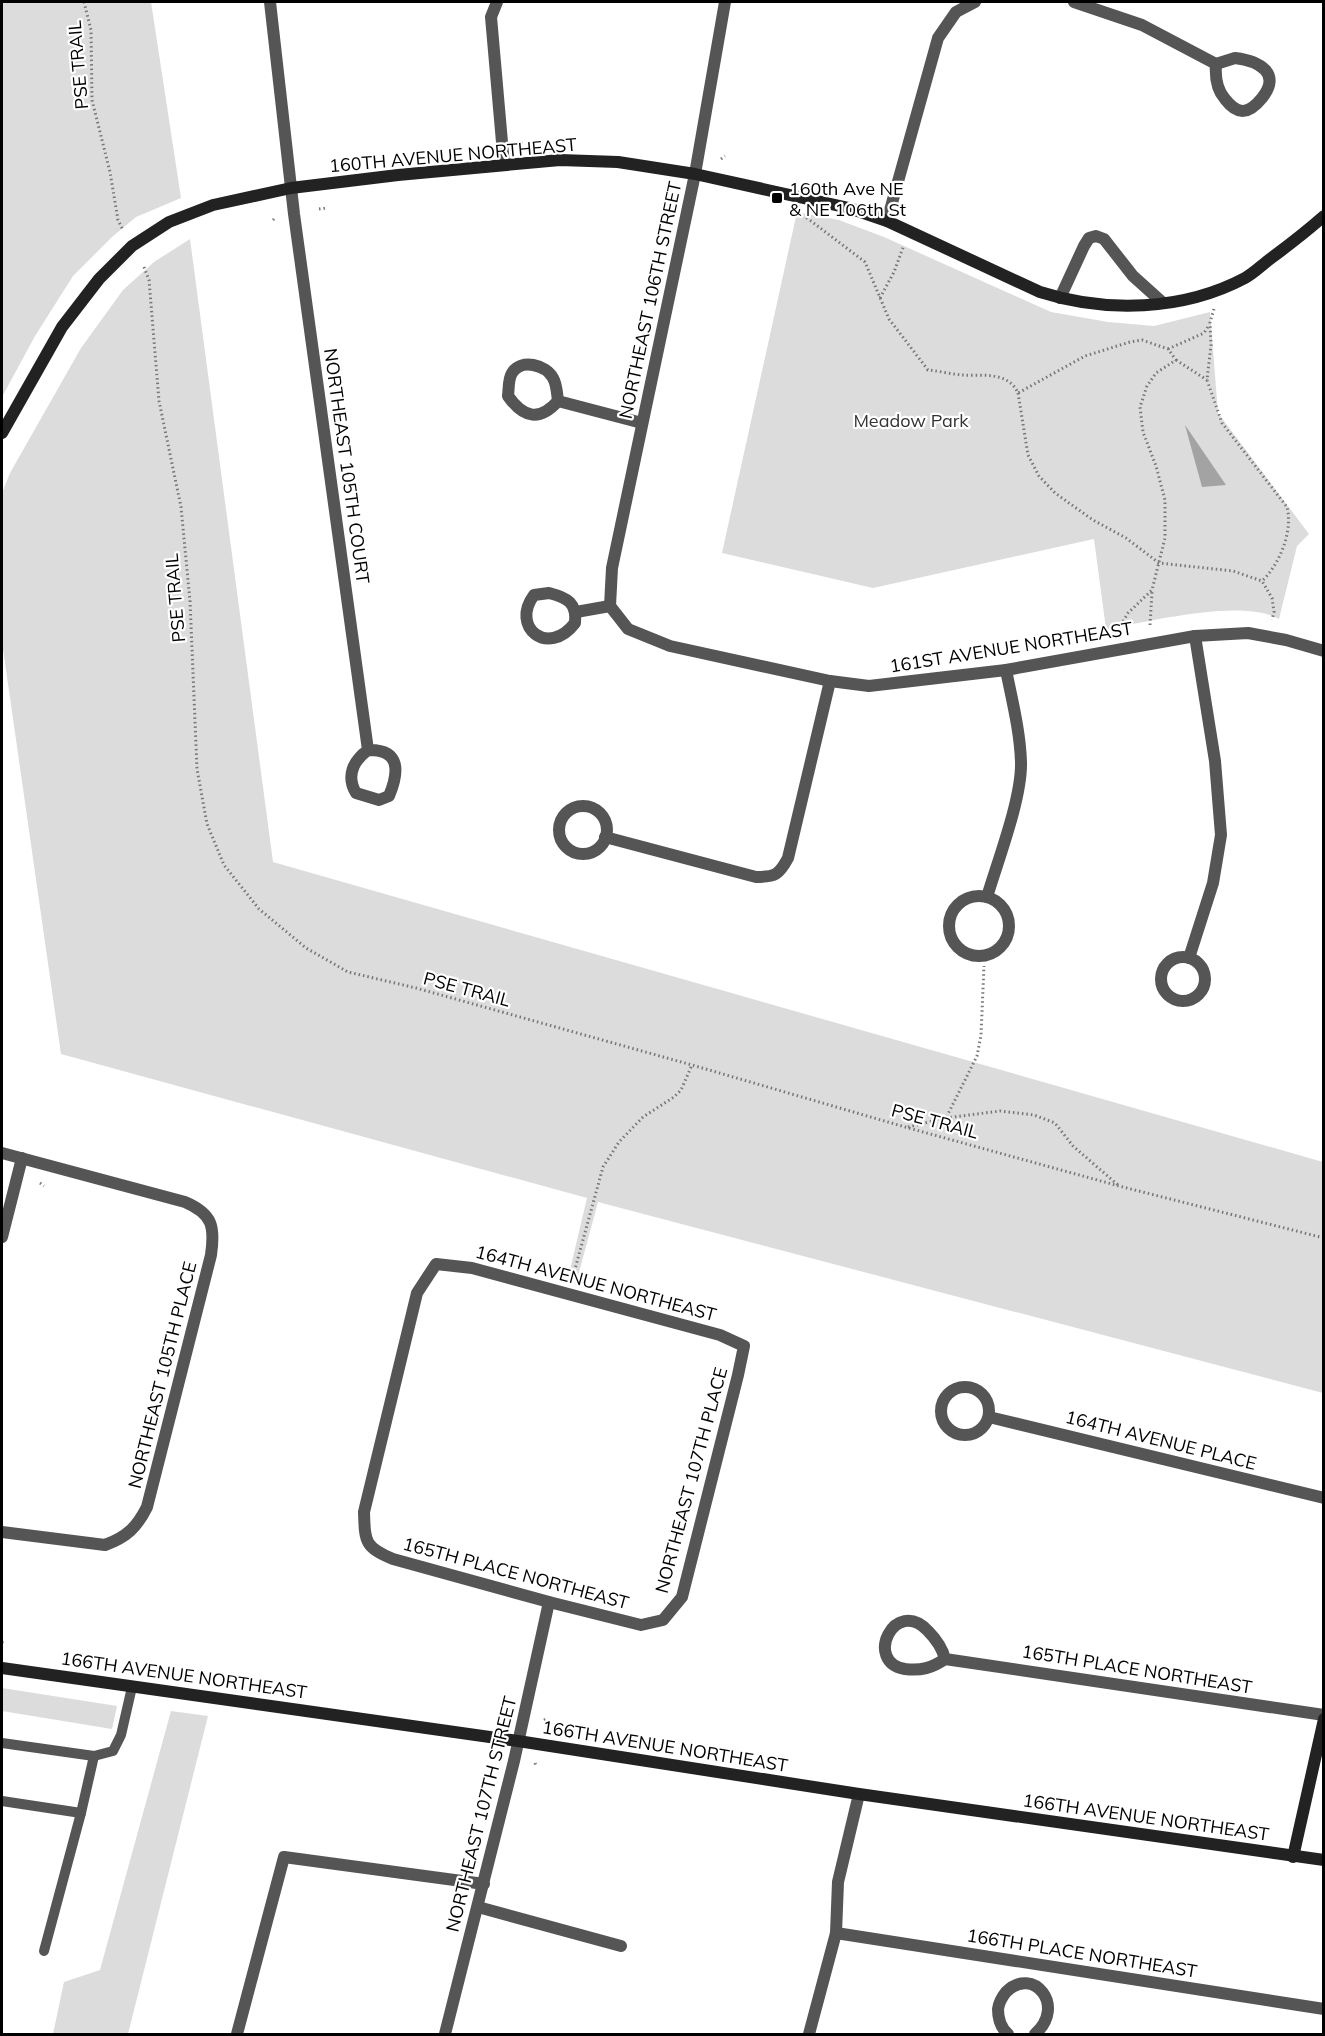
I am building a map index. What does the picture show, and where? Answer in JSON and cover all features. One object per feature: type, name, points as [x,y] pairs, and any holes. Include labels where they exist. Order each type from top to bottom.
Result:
[{"type":"street","name":"NORTHEAST 105TH COURT","points":[[270,2],[291,188],[368,750]]},
{"type":"street","points":[[497,2],[491,17],[504,165]]},
{"type":"street","name":"NORTHEAST 106TH STREET","points":[[610,606],[612,568],[695,174],[725,2]]},
{"type":"street","points":[[887,221],[938,38],[956,12],[975,2]]},
{"type":"street","points":[[1074,2],[1142,25],[1216,64],[1235,58],[1252,61],[1269,75],[1271,85],[1255,107],[1247,111],[1237,110],[1226,101],[1220,92],[1215,73],[1216,64]]},
{"type":"street","name":"160TH AVENUE NORTHEAST","points":[[2,433],[62,327],[99,279],[132,246],[168,222],[213,205],[291,188],[560,160],[618,162],[695,174],[849,208],[887,221],[1040,291],[1060,298],[1121,306],[1184,302],[1214,292],[1247,277],[1310,229],[1323,216]]},
{"type":"street","points":[[1060,298],[1084,246],[1089,238],[1096,236],[1104,239],[1133,276],[1162,303]]},
{"type":"street","points":[[532,365],[543,368],[552,376],[558,401],[544,414],[534,415],[522,411],[508,396],[512,373],[520,366],[532,365]]},
{"type":"street","points":[[558,401],[642,423]]},
{"type":"street","points":[[549,593],[570,602],[576,612],[575,623],[570,630],[561,637],[551,639],[540,638],[530,629],[526,617],[528,604],[534,595],[549,593]]},
{"type":"street","points":[[576,612],[610,606]]},
{"type":"street","name":"161ST AVENUE NORTHEAST","points":[[610,606],[628,629],[670,646],[830,681],[868,686],[1006,670],[1195,636],[1248,633],[1286,639],[1323,651]]},
{"type":"street","points":[[1190,958],[1213,883],[1221,835],[1215,761],[1195,636]]},
{"type":"street","points":[[987,897],[1015,803],[1021,764],[1006,670]]},
{"type":"street","points":[[606,837],[756,877],[771,877],[781,870],[788,858],[830,681]]},
{"type":"street","points":[[377,749],[385,753],[393,760],[397,771],[389,796],[379,800],[356,793],[352,786],[351,774],[354,765],[359,756],[368,750],[377,749]]},
{"type":"street","points":[[977,896],[987,897],[1003,908],[1007,917],[1007,936],[1002,945],[985,955],[975,956],[966,953],[952,939],[949,920],[959,903],[977,896]]},
{"type":"street","points":[[2,1153],[22,1158],[2,1237]]},
{"type":"street","name":"NORTHEAST 105TH PLACE","points":[[2,1532],[105,1545],[120,1540],[141,1520],[153,1484],[211,1255],[213,1237],[210,1222],[201,1209],[185,1202],[22,1158]]},
{"type":"street","name":"164TH AVENUE NORTHEAST","points":[[367,1540],[364,1512],[417,1293],[436,1264],[472,1268],[720,1335],[744,1346]]},
{"type":"street","name":"NORTHEAST 107TH PLACE","points":[[663,1620],[682,1597],[744,1346]]},
{"type":"street","points":[[971,1387],[984,1395],[990,1409],[989,1417],[986,1424],[975,1434],[960,1435],[947,1427],[943,1420],[942,1405],[945,1398],[956,1388],[971,1387]]},
{"type":"street","name":"164TH AVENUE PLACE","points":[[989,1417],[1323,1498]]},
{"type":"street","name":"165TH PLACE NORTHEAST","points":[[367,1540],[374,1551],[393,1559],[549,1602],[641,1625],[663,1620]]},
{"type":"street","name":"NORTHEAST 107TH STREET","points":[[445,2034],[484,1884],[549,1602]]},
{"type":"street","name":"165TH PLACE NORTHEAST","points":[[945,1659],[935,1638],[923,1625],[916,1622],[902,1622],[895,1625],[886,1637],[886,1652],[894,1664],[900,1668],[922,1670],[945,1659],[1323,1717]]},
{"type":"street","name":"166TH AVENUE NORTHEAST","points":[[2,1668],[518,1741],[859,1794],[1323,1860]]},
{"type":"street","points":[[1293,1857],[1323,1717]]},
{"type":"street","points":[[809,2034],[836,1933],[838,1882],[859,1794]]},
{"type":"street","points":[[237,2034],[285,1857],[484,1884]]},
{"type":"street","points":[[478,1907],[621,1946]]},
{"type":"street","name":"166TH PLACE NORTHEAST","points":[[836,1933],[1323,2009]]},
{"type":"street","points":[[1028,1984],[1032,1964]]},
{"type":"street","points":[[1008,2034],[1005,2033],[999,2019],[999,2003],[1014,1985],[1028,1984],[1040,1989],[1047,2003],[1047,2020],[1035,2034]]},
{"type":"lane","points":[[2,1743],[94,1756],[113,1751],[122,1735],[132,1687]]},
{"type":"lane","points":[[44,1951],[94,1756]]},
{"type":"lane","points":[[2,1801],[81,1813]]},
{"type":"path","name":"PSE TRAIL","points":[[84,2],[90,30],[92,100],[110,172],[118,220],[123,230]]},
{"type":"path","points":[[668,194],[670,187]]},
{"type":"path","points":[[319,209],[326,208]]},
{"type":"path","points":[[808,212],[807,218],[865,262],[889,319],[928,370],[961,375],[997,376],[1014,385],[1018,393],[1028,455],[1039,476],[1064,500],[1093,520],[1126,538],[1160,563],[1233,571],[1262,581],[1272,598],[1274,612],[1272,620]]},
{"type":"path","points":[[880,298],[894,272],[905,243]]},
{"type":"path","name":"PSE TRAIL","points":[[144,267],[149,280],[159,401],[181,507],[191,612],[197,769],[207,824],[224,866],[259,909],[306,948],[348,972],[416,988],[1119,1186],[1323,1238]]},
{"type":"path","points":[[1168,349],[1204,333],[1214,309]]},
{"type":"path","points":[[1210,322],[1211,345],[1207,380],[1215,408],[1222,423],[1287,507],[1290,518],[1285,539],[1275,562],[1262,581]]},
{"type":"path","points":[[1018,393],[1085,356],[1142,340],[1168,349],[1176,360],[1207,380]]},
{"type":"path","points":[[1152,590],[1150,613],[1150,625],[1152,590],[1165,538],[1165,500],[1156,466],[1143,432],[1140,407],[1147,386],[1156,373],[1176,360]]},
{"type":"path","points":[[1118,630],[1128,613],[1152,590]]},
{"type":"path","points":[[946,1118],[977,1056],[981,1035],[984,966]]},
{"type":"path","points":[[572,1278],[603,1167],[619,1142],[643,1117],[681,1090],[692,1065]]},
{"type":"path","points":[[905,1127],[946,1118],[1000,1111],[1034,1115],[1055,1124],[1073,1146],[1119,1186]]},
{"type":"path","points":[[40,1183],[44,1186]]},
{"type":"green space","points":[[2,2],[151,2],[181,198],[136,217],[112,237],[73,276],[35,336],[2,397]]},
{"type":"green space","name":"Meadow Park","points":[[797,212],[839,220],[884,237],[1051,312],[1108,322],[1154,326],[1210,312],[1218,413],[1309,534],[1297,546],[1279,619],[1262,613],[1219,611],[1106,629],[1094,539],[873,588],[722,553]]},
{"type":"green space","points":[[190,239],[273,862],[1323,1162],[1323,1393],[598,1202],[578,1276],[569,1274],[587,1198],[61,1054],[2,642],[2,493],[10,473],[81,348],[123,290],[154,262]]},
{"type":"green space","points":[[2,1688],[117,1706],[112,1729],[2,1711]]},
{"type":"green space","points":[[171,1711],[208,1716],[128,2034],[53,2034],[64,1982],[100,1970]]},
{"type":"shaded area","points":[[1185,425],[1226,485],[1202,487]]},
{"type":"place","name":"160th Ave NE & NE 106th St","points":[[777,198]]}]
